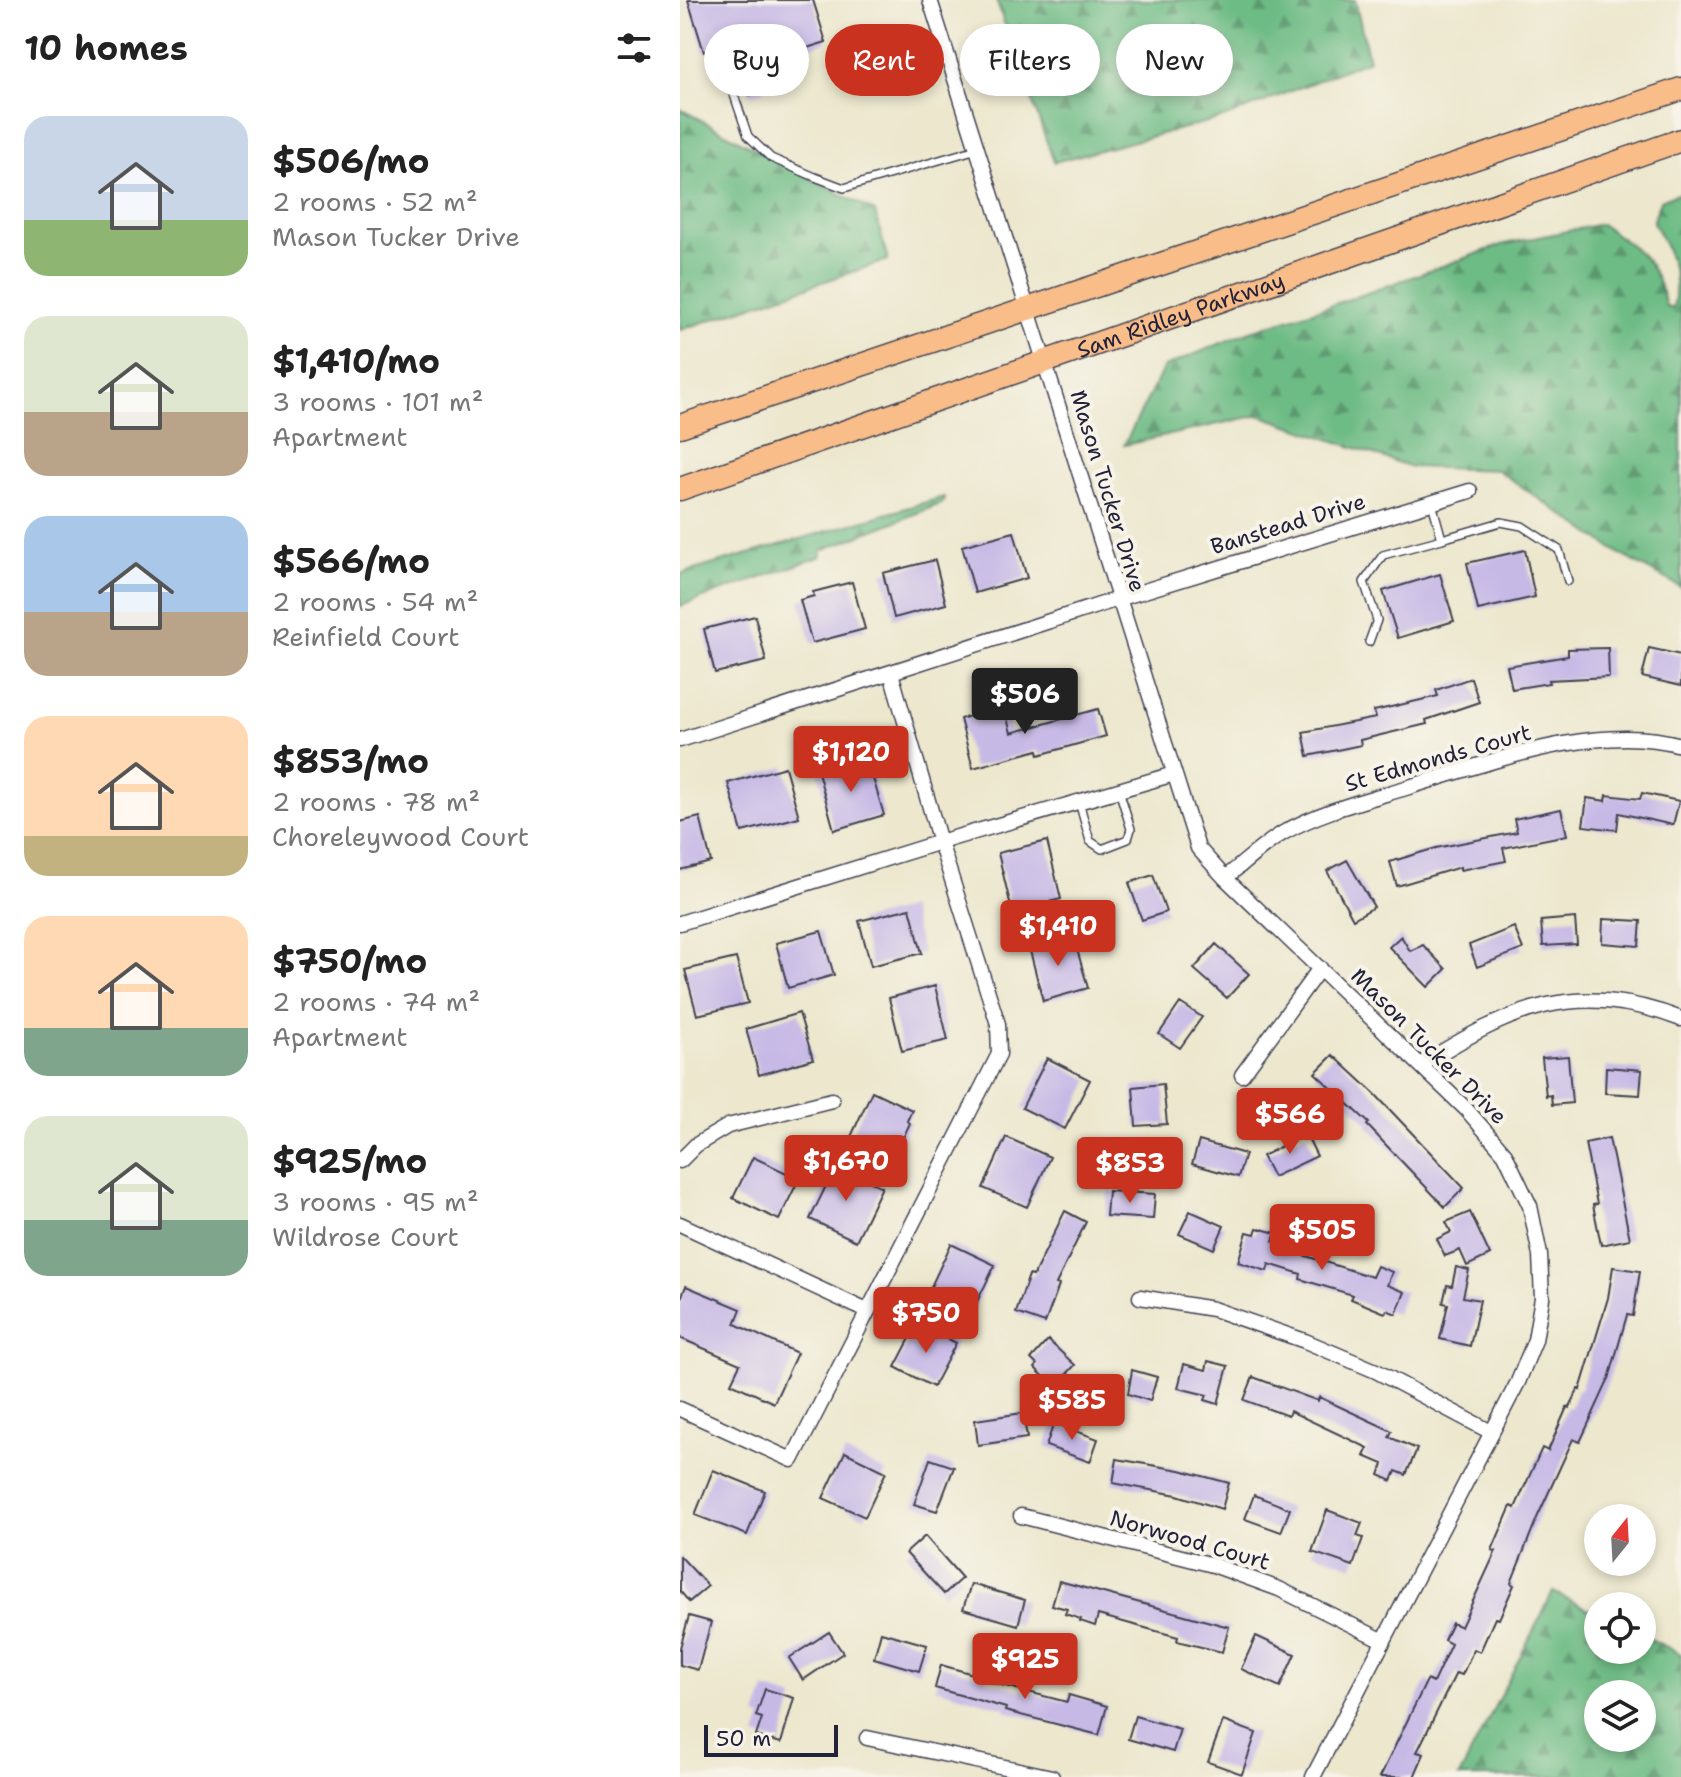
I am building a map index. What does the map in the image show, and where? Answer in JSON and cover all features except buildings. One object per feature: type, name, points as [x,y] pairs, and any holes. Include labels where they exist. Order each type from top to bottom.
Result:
[{"type":"main road","points":[[680,426],[1681,89]]},
{"type":"main road","name":"Sam Ridley Parkway","points":[[680,489],[1681,140]]},
{"type":"street","name":"Mason Tucker Drive","points":[[930,0],[1198,848],[1225,878],[1466,1109],[1505,1154],[1530,1206],[1540,1255],[1542,1298],[1535,1340],[1518,1382],[1313,1777]]},
{"type":"street","name":"Banstead Drive","points":[[680,740],[1118,599],[1470,491]]},
{"type":"street","points":[[680,1409],[792,1460],[999,1054],[998,1024],[940,842],[891,673]]},
{"type":"street","name":"St Edmonds Court","points":[[1225,878],[1283,833],[1322,816],[1484,764],[1571,743],[1613,738],[1656,738],[1681,745]]},
{"type":"street","points":[[680,923],[940,842],[1174,774]]},
{"type":"street","points":[[1242,1075],[1320,968]]},
{"type":"street","points":[[1421,1065],[1504,1017],[1552,1003],[1589,1000],[1650,1007],[1681,1019]]},
{"type":"street","points":[[680,1161],[696,1145],[728,1126],[832,1100]]},
{"type":"street","points":[[680,1224],[867,1311]]},
{"type":"street","points":[[1140,1297],[1213,1309],[1305,1341],[1376,1371],[1491,1432]]},
{"type":"street","name":"Norwood Court","points":[[1021,1516],[1213,1565],[1279,1589],[1384,1641]]},
{"type":"street","points":[[867,1738],[1052,1777]]},
{"type":"lane","points":[[734,96],[748,136],[771,158],[844,188],[977,149]]},
{"type":"lane","points":[[1432,503],[1442,539]]},
{"type":"lane","points":[[1369,642],[1377,620],[1364,582],[1383,555],[1501,522],[1522,526],[1559,550],[1568,581]]},
{"type":"lane","points":[[1079,802],[1090,841],[1102,849],[1128,839],[1131,829],[1119,790]]},
{"type":"green space","points":[[996,0],[1355,0],[1369,60],[1226,117],[1054,162],[1030,96],[1100,96],[1100,24],[1005,24]]},
{"type":"green space","points":[[680,109],[875,212],[888,260],[680,330]]},
{"type":"green space","points":[[1681,193],[1681,587],[1623,556],[1497,470],[1411,467],[1259,415],[1124,445],[1164,367],[1248,332],[1501,245],[1601,224],[1644,258],[1656,277],[1666,307],[1673,309],[1674,274],[1653,222],[1660,200]]},
{"type":"green space","points":[[944,497],[943,503],[822,550],[820,557],[680,606],[680,574]]},
{"type":"green space","points":[[1553,1592],[1584,1607],[1584,1664],[1656,1664],[1656,1642],[1681,1654],[1681,1777],[1459,1777]]}]
